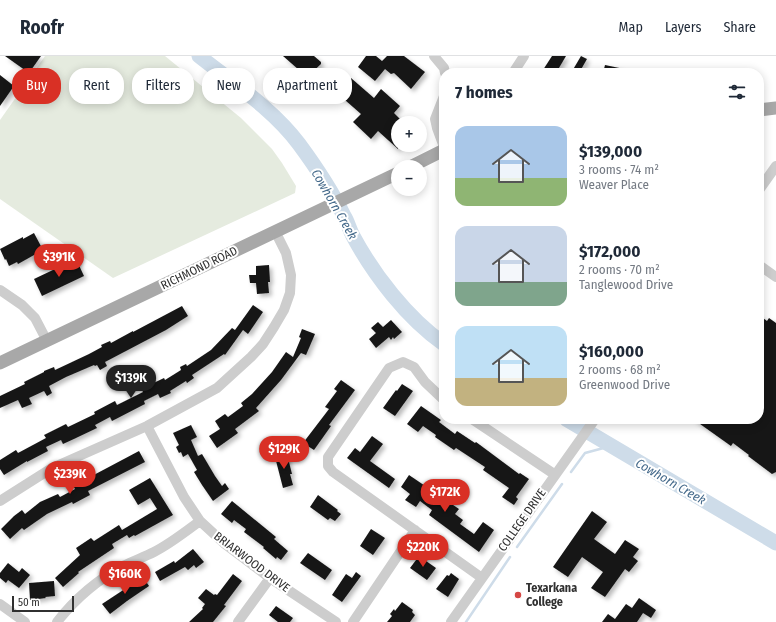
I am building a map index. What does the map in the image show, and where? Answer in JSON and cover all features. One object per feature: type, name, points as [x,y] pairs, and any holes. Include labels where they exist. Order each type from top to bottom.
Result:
[{"type":"main road","points":[[764,109],[776,108]]},
{"type":"main road","points":[[424,160],[439,152]]},
{"type":"main road","name":"RICHMOND ROAD","points":[[0,363],[391,176]]},
{"type":"street","points":[[434,56],[444,68]]},
{"type":"street","points":[[516,68],[524,56]]},
{"type":"street","points":[[439,109],[435,120],[439,133]]},
{"type":"street","points":[[764,183],[776,166]]},
{"type":"street","points":[[0,501],[52,468],[147,426],[217,388],[235,372],[263,344],[284,310],[290,293],[291,275],[286,253],[275,231]]},
{"type":"street","points":[[764,269],[776,277]]},
{"type":"street","points":[[0,290],[22,305],[35,318],[47,341]]},
{"type":"street","points":[[439,395],[425,382],[414,367],[403,362],[389,368],[328,457],[328,466],[333,472],[482,578]]},
{"type":"street","points":[[479,424],[554,474]]},
{"type":"street","name":"COLLEGE DRIVE","points":[[451,622],[554,474],[591,424]]},
{"type":"street","name":"BRIARWOOD DRIVE","points":[[147,426],[184,498],[200,521],[225,544],[270,578],[336,622]]},
{"type":"street","points":[[57,622],[66,610],[88,589],[123,566],[155,552],[183,535],[200,521]]},
{"type":"street","points":[[353,622],[415,530]]},
{"type":"street","points":[[238,622],[270,578]]},
{"type":"street","points":[[0,604],[25,622]]},
{"type":"shaded area","points":[[45,56],[165,56],[180,68],[132,68],[132,104],[194,104],[194,80],[202,86],[202,104],[224,104],[241,118],[272,149],[296,186],[295,193],[113,278],[0,199],[0,120],[12,103],[61,104],[61,68],[37,68]]},
{"type":"building","points":[[5,56],[41,56],[33,68],[22,68]]},
{"type":"building","points":[[283,56],[314,56],[321,62],[317,68],[297,68]]},
{"type":"building","points":[[366,56],[376,56],[382,61],[387,56],[404,56],[425,72],[411,89],[394,73],[391,74],[385,69],[375,81],[358,67]]},
{"type":"building","points":[[552,56],[566,56],[559,68],[544,68]]},
{"type":"building","points":[[581,56],[587,59],[582,68],[574,68]]},
{"type":"building","points":[[605,65],[619,68],[604,68]]},
{"type":"building","points":[[0,75],[12,84],[12,89],[0,106]]},
{"type":"building","points":[[352,79],[374,98],[381,89],[400,106],[394,113],[397,116],[391,116],[391,143],[378,131],[371,139],[353,122],[361,114],[350,104],[352,104]]},
{"type":"building","points":[[34,233],[43,250],[18,264],[17,262],[9,266],[0,249]]},
{"type":"building","points":[[76,259],[84,276],[42,296],[34,279]]},
{"type":"building","points":[[269,265],[269,293],[257,294],[256,283],[250,283],[249,275],[256,275],[256,266]]},
{"type":"building","points":[[253,305],[263,312],[248,334],[243,330],[225,355],[224,354],[192,375],[194,378],[187,383],[186,381],[170,391],[171,393],[160,398],[158,394],[144,401],[145,404],[112,421],[110,417],[95,425],[97,428],[63,444],[61,440],[46,447],[48,451],[27,461],[4,475],[0,469],[0,460],[16,450],[18,453],[46,438],[44,435],[66,424],[68,427],[95,414],[94,412],[115,401],[117,405],[143,392],[141,389],[164,378],[165,380],[181,370],[180,367],[186,364],[187,366],[211,350],[232,328],[235,330]]},
{"type":"building","points":[[182,306],[188,316],[166,330],[105,362],[107,366],[100,370],[97,365],[94,365],[66,377],[49,386],[52,393],[47,396],[44,391],[29,398],[32,404],[22,408],[18,400],[0,408],[0,396],[25,384],[24,382],[44,371],[54,367],[55,370],[89,354],[102,347],[101,345],[110,341],[111,343]]},
{"type":"building","points":[[769,318],[776,323],[776,472],[772,474],[733,443],[731,446],[700,424],[764,424],[764,319],[767,321]]},
{"type":"building","points":[[391,320],[402,332],[394,339],[393,337],[391,340],[389,337],[376,348],[369,339],[376,333],[371,328],[378,322],[383,327]]},
{"type":"building","points":[[302,329],[315,334],[306,355],[301,353],[281,380],[256,408],[259,411],[235,429],[238,433],[217,448],[209,436],[220,429],[215,421],[225,414],[228,417],[243,406],[241,403],[252,394],[272,372],[286,352],[293,357],[301,338],[299,337]]},
{"type":"building","points":[[341,380],[355,390],[329,425],[331,426],[314,450],[303,443],[329,409],[325,407],[337,391],[334,389]]},
{"type":"building","points":[[402,384],[413,391],[395,416],[383,408]]},
{"type":"building","points":[[421,406],[439,419],[439,424],[442,424],[455,434],[457,431],[475,443],[476,442],[519,474],[520,473],[529,479],[516,497],[518,499],[514,505],[502,497],[509,488],[483,470],[485,467],[456,448],[454,450],[435,437],[436,435],[423,426],[418,432],[407,424]]},
{"type":"building","points":[[191,425],[197,437],[191,440],[198,456],[202,454],[222,486],[225,483],[229,489],[213,501],[194,472],[197,470],[188,454],[183,457],[181,452],[179,453],[176,447],[179,445],[173,433]]},
{"type":"building","points":[[372,436],[383,444],[370,461],[395,479],[389,488],[347,458],[355,448],[360,452]]},
{"type":"building","points":[[139,451],[145,462],[88,491],[90,495],[73,504],[72,502],[47,514],[24,530],[22,528],[10,539],[1,529],[22,510],[25,514],[40,502],[58,494],[60,497],[75,489],[73,486]]},
{"type":"building","points":[[287,454],[293,485],[283,488],[275,457]]},
{"type":"building","points":[[409,475],[459,509],[455,514],[463,520],[460,524],[474,534],[483,522],[494,530],[479,552],[429,515],[432,510],[420,501],[416,507],[405,500],[410,494],[401,487]]},
{"type":"building","points":[[150,478],[173,515],[135,536],[134,535],[129,538],[127,535],[112,544],[114,548],[78,572],[79,573],[63,587],[55,578],[80,555],[76,548],[91,538],[94,541],[119,525],[122,530],[157,509],[150,498],[138,505],[129,490]]},
{"type":"building","points":[[318,495],[341,514],[335,521],[330,518],[328,520],[310,507]]},
{"type":"building","points":[[232,501],[276,537],[274,539],[288,551],[281,560],[277,557],[276,559],[263,548],[264,547],[244,532],[246,529],[234,520],[232,523],[221,514]]},
{"type":"building","points":[[592,511],[607,522],[594,539],[615,554],[625,540],[639,549],[633,557],[638,561],[629,572],[625,569],[605,597],[591,588],[603,572],[582,557],[568,577],[553,567]]},
{"type":"building","points":[[371,529],[385,538],[373,555],[360,546]]},
{"type":"building","points":[[193,549],[204,562],[196,568],[194,565],[188,570],[185,567],[160,581],[155,572],[174,561],[175,563]]},
{"type":"building","points":[[308,553],[332,570],[325,580],[300,563]]},
{"type":"building","points":[[419,556],[436,568],[427,580],[410,568]]},
{"type":"building","points":[[8,563],[19,572],[22,568],[30,575],[19,588],[8,580],[6,583],[0,578],[0,573]]},
{"type":"building","points":[[356,572],[361,576],[342,602],[332,595],[346,574],[352,578]]},
{"type":"building","points":[[451,573],[459,579],[448,597],[436,589],[447,575],[449,576]]},
{"type":"building","points":[[233,574],[242,581],[224,605],[226,606],[213,622],[189,622],[203,609],[202,608],[205,604],[198,598],[206,589],[214,595],[217,595]]},
{"type":"building","points":[[143,577],[149,586],[110,614],[102,604]]},
{"type":"building","points":[[54,581],[55,596],[30,600],[29,583]]},
{"type":"building","points":[[639,598],[656,610],[651,618],[643,613],[637,622],[602,622],[608,614],[615,619],[626,604],[632,608]]},
{"type":"building","points":[[402,602],[413,610],[412,612],[415,615],[410,622],[387,622],[392,616],[390,614],[394,609],[395,611]]},
{"type":"building","points":[[276,606],[293,618],[290,622],[278,622],[269,615]]},
{"type":"waterway","name":"Cowhorn Creek","points":[[199,56],[252,97],[289,131],[323,179],[347,221],[361,251],[381,280],[404,309],[439,340]]},
{"type":"waterway","name":"Cowhorn Creek","points":[[574,424],[776,543]]},
{"type":"waterway","points":[[571,472],[585,453],[611,446]]},
{"type":"waterway","points":[[517,547],[562,484]]},
{"type":"waterway","points":[[466,622],[510,557]]},
{"type":"place","name":"Texarkana College","points":[[518,595]]}]
